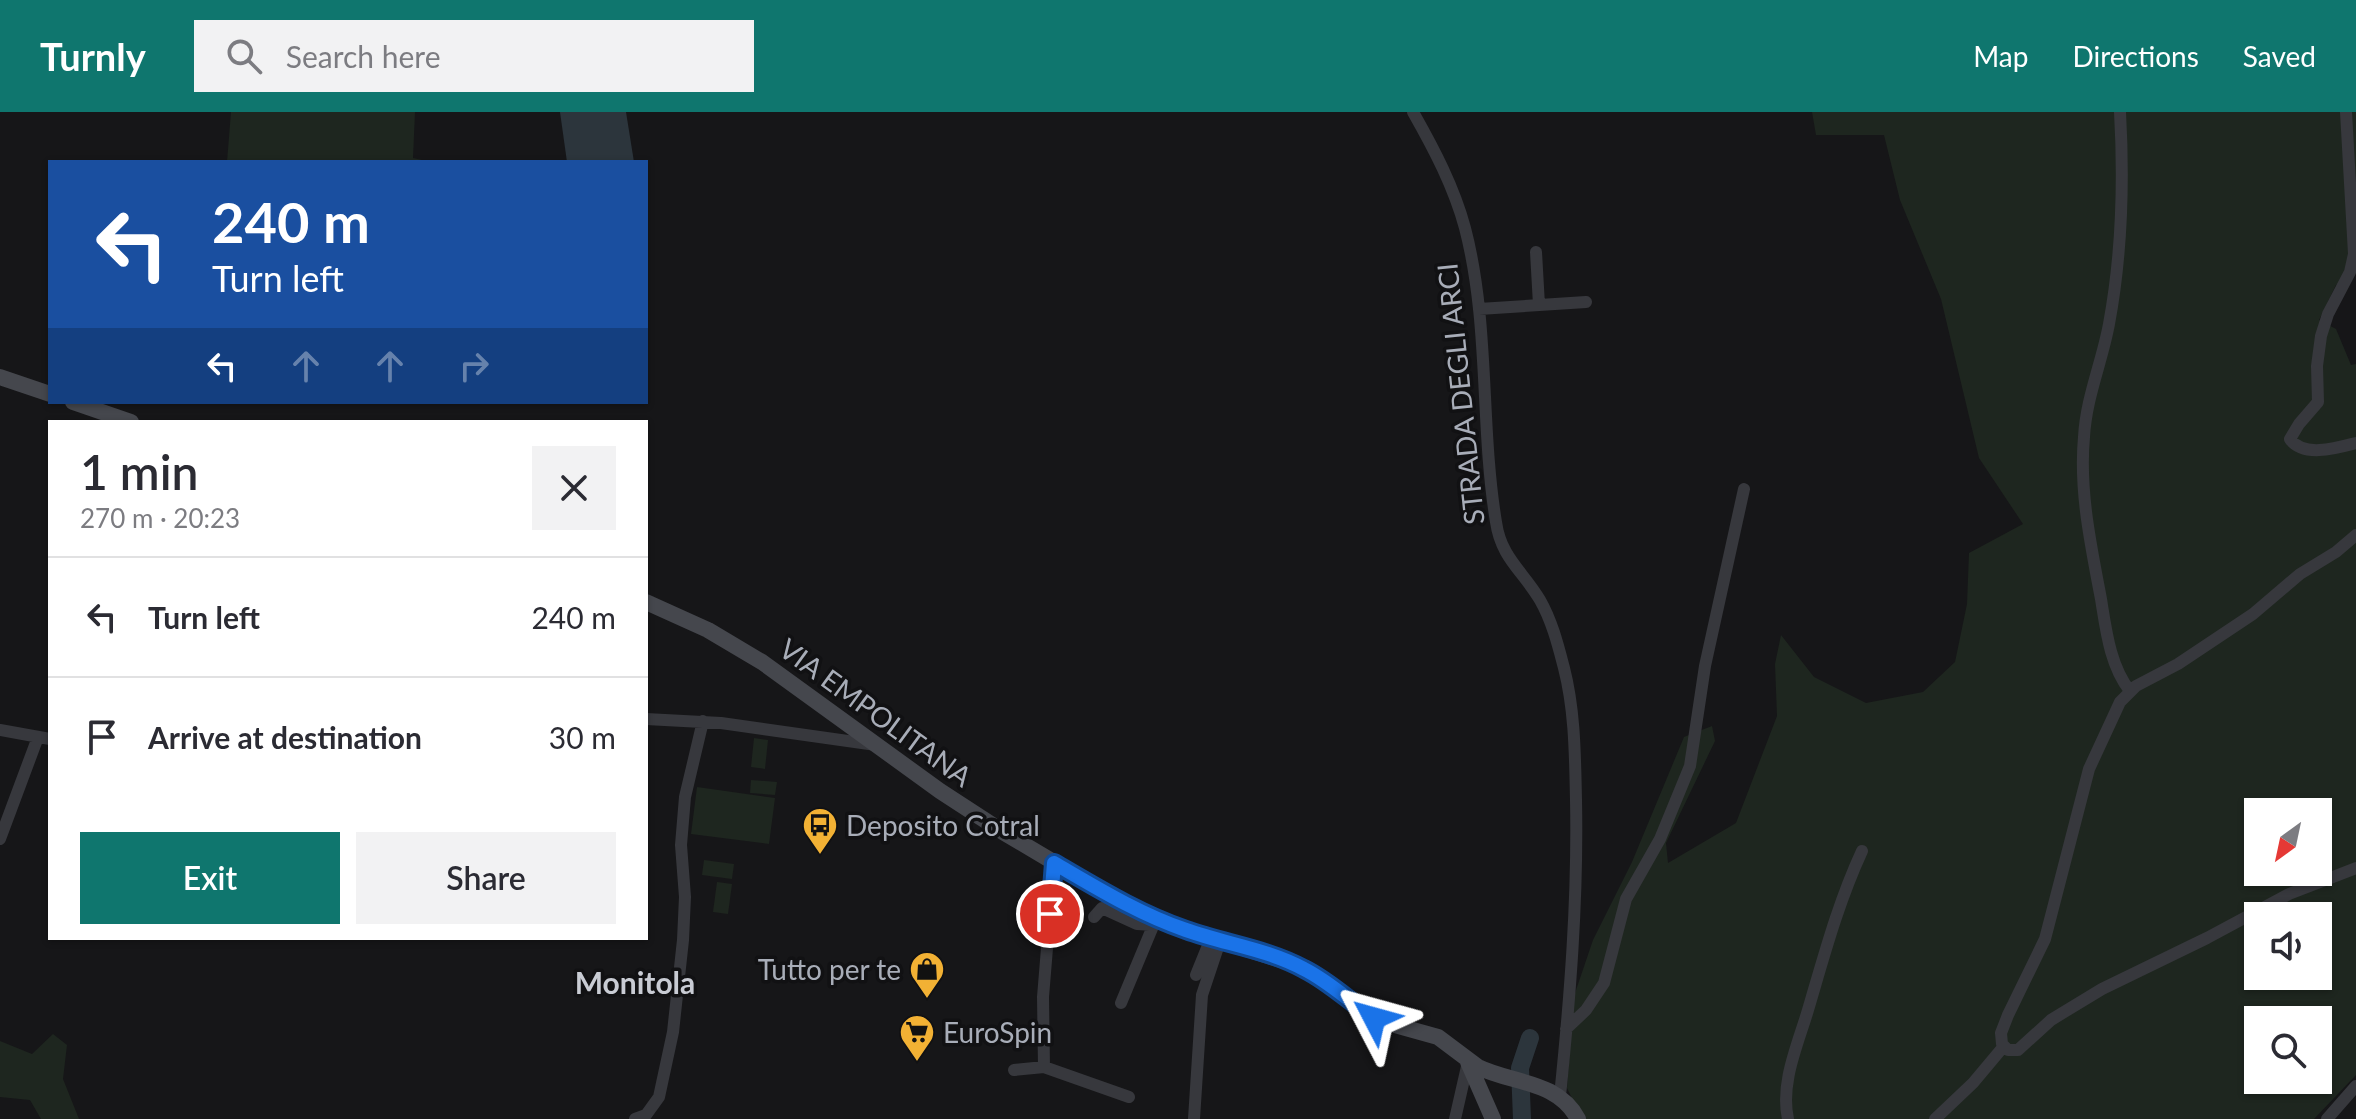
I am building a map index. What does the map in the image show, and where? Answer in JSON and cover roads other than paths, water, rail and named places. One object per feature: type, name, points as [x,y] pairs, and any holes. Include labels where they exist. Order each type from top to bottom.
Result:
[{"type":"main road","points":[[0,377],[48,393]]},
{"type":"main road","points":[[79,404],[125,420]]},
{"type":"main road","name":"VIA EMPOLITANA","points":[[648,603],[708,630],[754,657],[940,791],[1155,922],[1271,955],[1303,968],[1336,988],[1377,1020],[1438,1037],[1468,1062],[1555,1093]]},
{"type":"main road","points":[[1468,1062],[1493,1119]]},
{"type":"main road","points":[[1485,1100],[1488,1085],[1499,1075]]},
{"type":"main road","points":[[1555,1093],[1578,1119]]},
{"type":"street","name":"STRADA DEGLI ARCI","points":[[1413,112],[1458,205],[1472,255],[1498,534],[1505,554],[1536,594],[1548,616],[1570,697],[1577,883],[1566,1029],[1555,1093]]},
{"type":"street","points":[[2120,112],[2122,203],[2119,256],[2108,329],[2086,419],[2083,459],[2090,533],[2105,626],[2119,674],[2130,691]]},
{"type":"street","points":[[2346,112],[2353,258],[2321,336],[2317,366],[2318,402],[2290,439],[2296,446],[2312,449],[2356,443]]},
{"type":"street","points":[[1536,252],[1539,305]]},
{"type":"street","points":[[1479,309],[1586,302]]},
{"type":"street","points":[[1566,1029],[1586,1010],[1604,983],[1626,899],[1657,845],[1690,766],[1703,677],[1744,489]]},
{"type":"street","points":[[2356,535],[2336,552],[2305,570],[2249,617],[2178,664],[2130,691],[2112,716],[2089,769],[2045,939],[2000,1037],[2004,1046],[2018,1050],[2051,1020],[2102,989],[2289,894],[2356,868]]},
{"type":"street","points":[[648,719],[703,721],[879,746]]},
{"type":"street","points":[[635,1119],[646,1115],[659,1097],[673,1032],[683,940],[685,897],[681,845],[684,813],[703,721]]},
{"type":"street","points":[[0,730],[44,738],[0,839]]},
{"type":"street","points":[[1788,1119],[1786,1095],[1792,1063],[1836,914],[1862,851]]},
{"type":"street","points":[[1044,1067],[1043,997],[1054,863]]},
{"type":"street","points":[[1094,917],[1102,908],[1137,924],[1155,922],[1121,1003]]},
{"type":"street","points":[[1196,975],[1215,940]]},
{"type":"street","points":[[1194,1119],[1202,995],[1215,940]]},
{"type":"street","points":[[1935,1119],[1981,1075],[2004,1046]]},
{"type":"street","points":[[1455,1119],[1468,1062]]},
{"type":"street","points":[[1014,1070],[1044,1067],[1129,1097]]},
{"type":"street","points":[[2327,1119],[2356,1086]]},
{"type":"waterway","points":[[1522,1119],[1520,1068],[1530,1038]]},
{"type":"place","name":"Deposito Cotral","points":[[820,856]]},
{"type":"place","name":"Tutto per te","points":[[927,1000]]},
{"type":"place","name":"EuroSpin","points":[[917,1063]]},
{"type":"district","name":"Monitola","points":[[635,982]]}]
